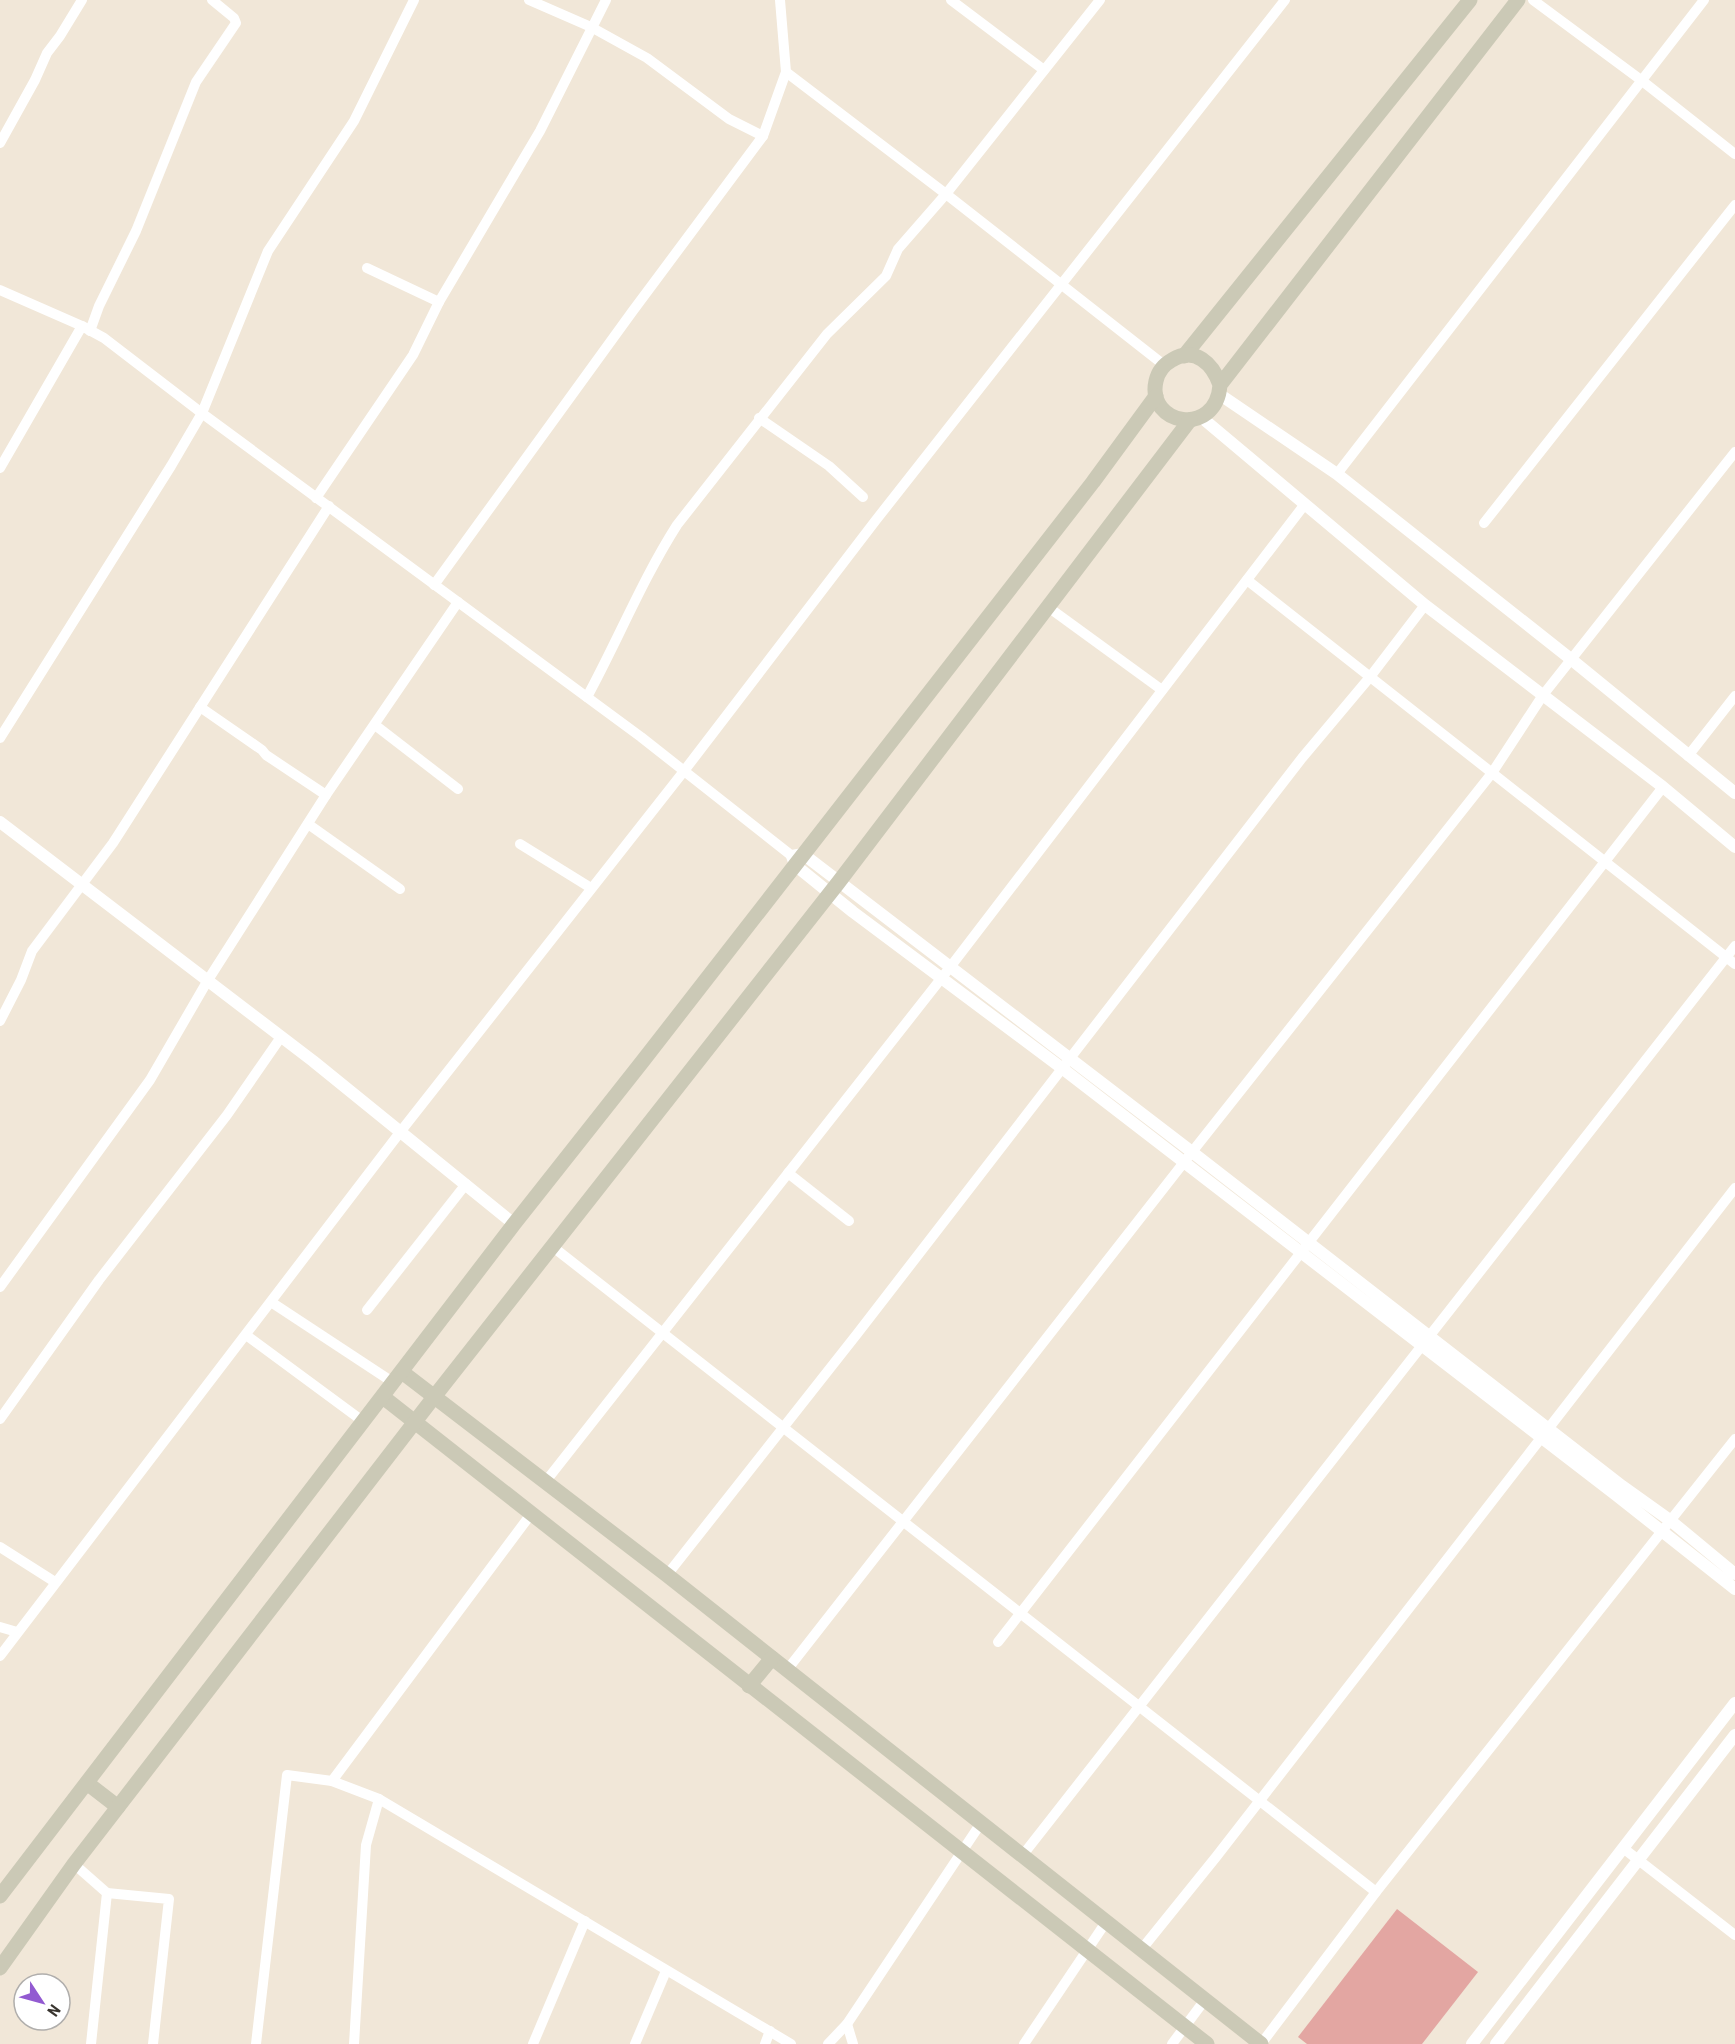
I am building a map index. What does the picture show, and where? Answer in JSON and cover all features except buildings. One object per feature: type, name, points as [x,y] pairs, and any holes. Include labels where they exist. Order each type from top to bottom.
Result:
[{"type":"main road","points":[[1184,356],[1470,0]]},
{"type":"main road","points":[[0,1968],[74,1864],[415,1421],[834,888],[1048,607],[1195,419],[1209,412],[1215,404],[1219,390],[1518,0]]},
{"type":"main road","points":[[1195,419],[1179,419],[1168,414],[1161,406],[1156,396],[1155,385],[1164,365],[1184,356],[1197,357],[1208,363],[1216,373],[1219,390]]},
{"type":"main road","points":[[0,1896],[514,1224],[642,1062],[797,858],[1093,482],[1156,396]]},
{"type":"main road","points":[[398,1377],[434,1397],[546,1481],[1261,2044]]},
{"type":"main road","points":[[383,1397],[1207,2044]]},
{"type":"main road","points":[[749,1686],[772,1658]]},
{"type":"main road","points":[[87,1783],[118,1807]]},
{"type":"street","points":[[0,143],[35,80],[47,53],[82,0]]},
{"type":"street","points":[[0,468],[99,306],[136,231],[196,82],[236,23],[234,18],[212,0]]},
{"type":"street","points":[[0,738],[165,476],[202,413],[268,250],[354,121],[414,0]]},
{"type":"street","points":[[529,0],[591,27],[647,58],[729,119],[763,136]]},
{"type":"street","points":[[316,498],[413,356],[439,302],[540,132],[606,0]]},
{"type":"street","points":[[434,585],[763,136],[786,72],[780,0]]},
{"type":"street","points":[[951,0],[1044,70]]},
{"type":"street","points":[[587,697],[608,660],[631,606],[656,558],[677,525],[827,334],[886,276],[898,249],[946,194],[1100,0]]},
{"type":"street","points":[[0,1656],[401,1131],[684,771],[876,519],[1285,0]]},
{"type":"street","points":[[1533,0],[1641,80],[1735,154]]},
{"type":"street","points":[[1337,474],[1704,0]]},
{"type":"street","points":[[786,72],[1164,365]]},
{"type":"street","points":[[1484,523],[1735,205]]},
{"type":"street","points":[[367,268],[439,302]]},
{"type":"street","points":[[0,290],[86,328],[104,339],[587,697],[797,858],[942,978],[1184,1162],[1735,1589]]},
{"type":"street","points":[[1219,390],[1337,474],[1572,660],[1735,793]]},
{"type":"street","points":[[759,418],[829,466],[863,497]]},
{"type":"street","points":[[1195,419],[1305,504],[1425,605],[1663,787],[1735,847]]},
{"type":"street","points":[[787,1670],[1492,773],[1543,695],[1735,452]]},
{"type":"street","points":[[546,1481],[942,978],[1305,504]]},
{"type":"street","points":[[0,1021],[21,980],[32,951],[113,843],[329,506]]},
{"type":"street","points":[[1247,580],[1735,964]]},
{"type":"street","points":[[0,1287],[150,1080],[208,980],[326,795],[458,602]]},
{"type":"street","points":[[667,1575],[1063,1069],[1302,758],[1370,677],[1425,605]]},
{"type":"street","points":[[1048,607],[1162,690]]},
{"type":"street","points":[[1688,756],[1735,696]]},
{"type":"street","points":[[200,707],[326,795]]},
{"type":"street","points":[[375,725],[458,789]]},
{"type":"street","points":[[998,1642],[1663,787]]},
{"type":"street","points":[[0,822],[281,1037],[401,1131],[514,1224]]},
{"type":"street","points":[[308,824],[400,889]]},
{"type":"street","points":[[520,844],[591,888]]},
{"type":"street","points":[[834,888],[951,966],[1671,1521],[1735,1574]]},
{"type":"street","points":[[1022,1856],[1735,946]]},
{"type":"street","points":[[0,1419],[99,1280],[227,1115],[281,1037]]},
{"type":"street","points":[[788,1173],[849,1221]]},
{"type":"street","points":[[367,1310],[466,1184]]},
{"type":"street","points":[[1141,1950],[1259,1802],[1735,1188]]},
{"type":"street","points":[[553,1247],[1376,1892]]},
{"type":"street","points":[[272,1302],[398,1377]]},
{"type":"street","points":[[246,1335],[364,1422]]},
{"type":"street","points":[[1261,2044],[1376,1892],[1735,1439]]},
{"type":"street","points":[[332,1781],[531,1514]]},
{"type":"street","points":[[0,1547],[55,1582]]},
{"type":"street","points":[[0,1627],[17,1632]]},
{"type":"street","points":[[1472,2044],[1735,1703]]},
{"type":"street","points":[[1496,2044],[1735,1735]]},
{"type":"street","points":[[256,2044],[287,1775],[332,1781],[379,1799],[791,2044]]},
{"type":"street","points":[[354,2044],[366,1845],[379,1799]]},
{"type":"street","points":[[828,2044],[847,2024],[960,1851],[981,1823]]},
{"type":"street","points":[[1623,1848],[1735,1935]]},
{"type":"street","points":[[74,1864],[107,1893],[169,1899],[153,2044]]},
{"type":"street","points":[[91,2044],[107,1893]]},
{"type":"street","points":[[533,2044],[585,1921]]},
{"type":"street","points":[[1024,2044],[1106,1922]]},
{"type":"street","points":[[635,2044],[666,1971]]},
{"type":"street","points":[[1172,2044],[1204,2001]]},
{"type":"street","points":[[847,2024],[852,2044]]},
{"type":"street","points":[[765,2044],[770,2031]]},
{"type":"shaded area","points":[[1397,1909],[1478,1972],[1422,2044],[1307,2044],[1298,2037]]}]
